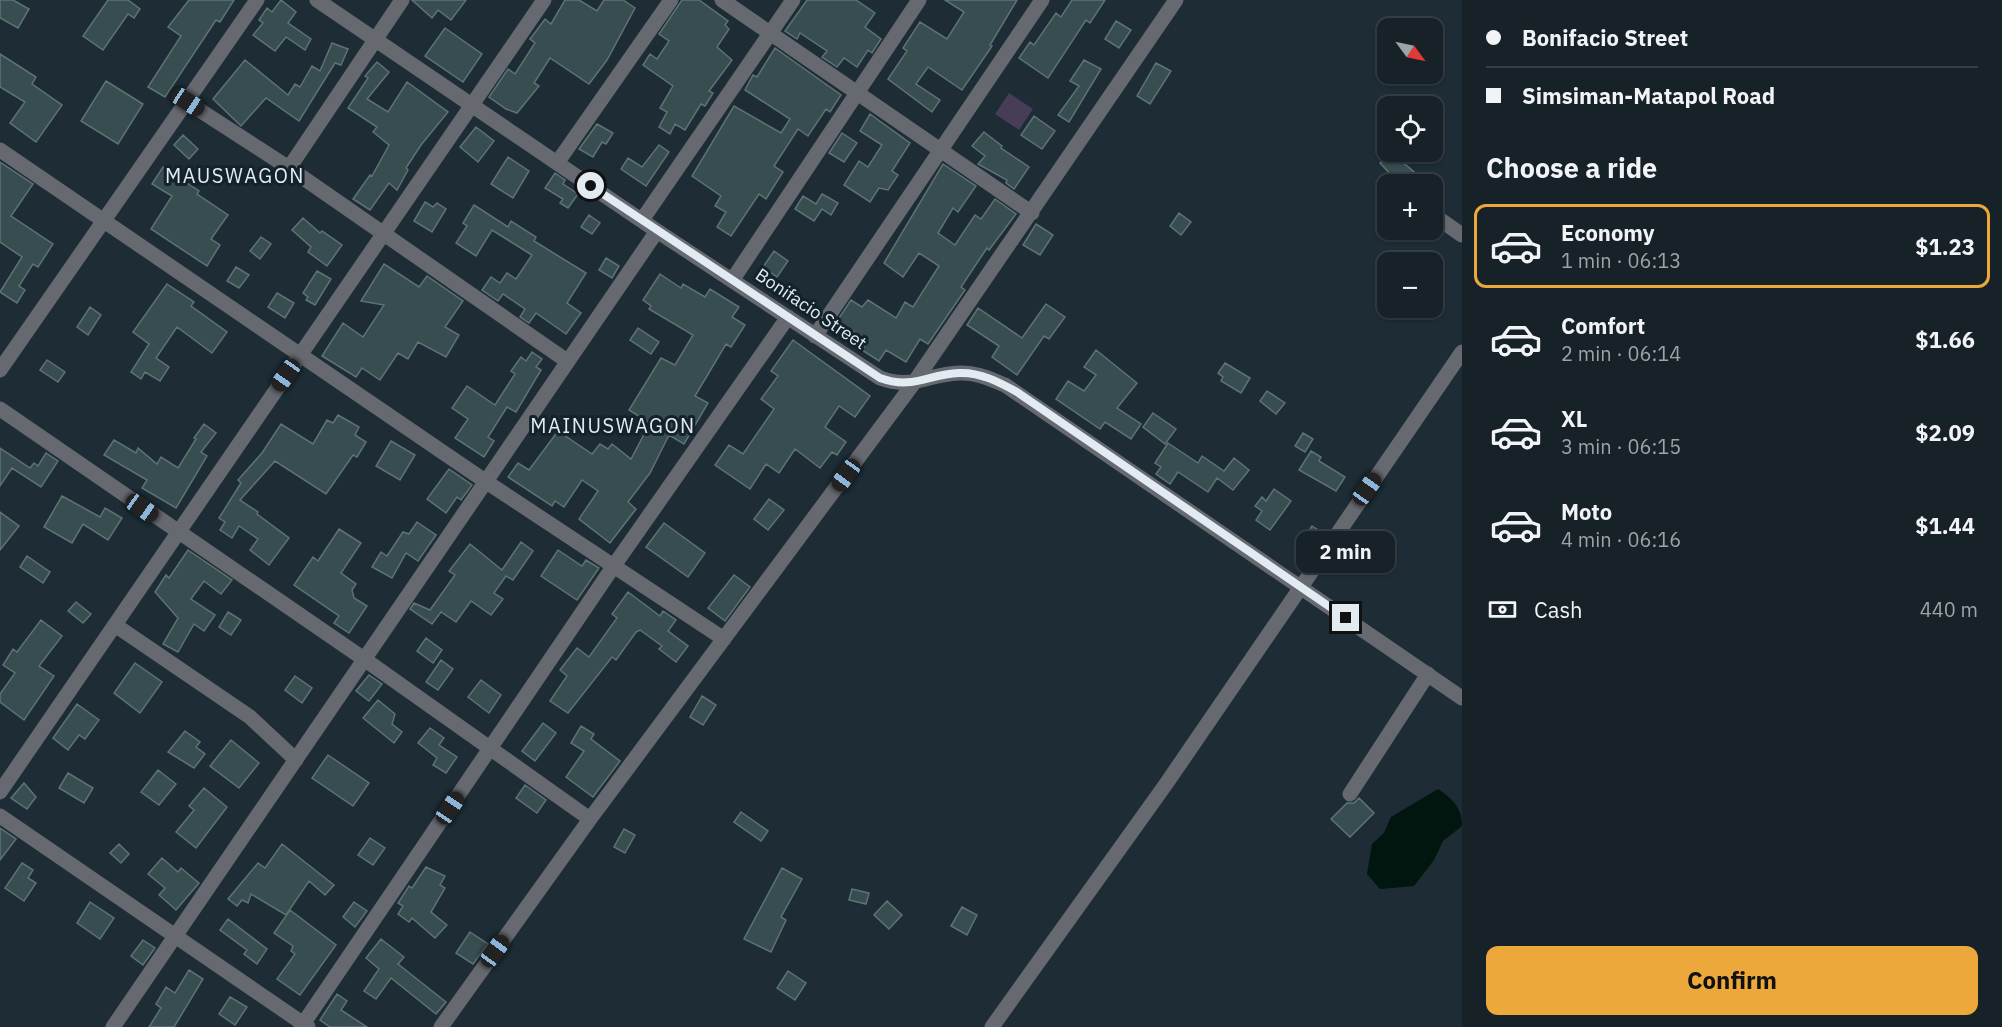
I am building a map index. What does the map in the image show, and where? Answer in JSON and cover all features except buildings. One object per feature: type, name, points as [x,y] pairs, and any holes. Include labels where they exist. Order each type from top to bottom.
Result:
[{"type":"street","points":[[0,370],[257,0]]},
{"type":"street","name":"Bonifacio Street","points":[[318,0],[657,231],[880,378],[901,384],[913,384],[957,373],[980,375],[1005,385],[1462,698]]},
{"type":"street","points":[[289,168],[402,0]]},
{"type":"street","points":[[0,792],[544,0]]},
{"type":"street","points":[[557,163],[671,0]]},
{"type":"street","points":[[722,0],[1032,213]]},
{"type":"street","points":[[642,220],[793,0]]},
{"type":"street","points":[[733,279],[919,0]]},
{"type":"street","points":[[815,336],[1041,0]]},
{"type":"street","points":[[441,1027],[590,819],[913,384],[1032,213],[1174,1]]},
{"type":"street","points":[[188,102],[289,168],[567,361]]},
{"type":"street","points":[[0,150],[485,481],[724,639]]},
{"type":"street","points":[[1443,222],[1462,235]]},
{"type":"street","points":[[113,1027],[657,231]]},
{"type":"street","points":[[0,816],[304,1026],[613,567],[788,317]]},
{"type":"street","points":[[992,1027],[1166,784],[1462,352]]},
{"type":"street","points":[[0,409],[364,659],[590,819]]},
{"type":"street","points":[[115,625],[250,717],[296,760]]},
{"type":"street","points":[[1350,794],[1428,674]]},
{"type":"shaded area","points":[[1009,93],[1033,109],[1019,130],[995,114]]},
{"type":"shaded area","points":[[1438,789],[1456,804],[1462,826],[1443,841],[1434,860],[1414,886],[1380,889],[1367,874],[1372,844],[1384,833],[1391,817]]},
{"type":"district","name":"MAUSWAGON","points":[[235,176]]},
{"type":"district","name":"MAINUSWAGON","points":[[613,426]]},
{"type":"route","points":[[591,186],[880,378],[901,384],[913,384],[957,373],[969,373],[1005,385],[1346,618]]}]
